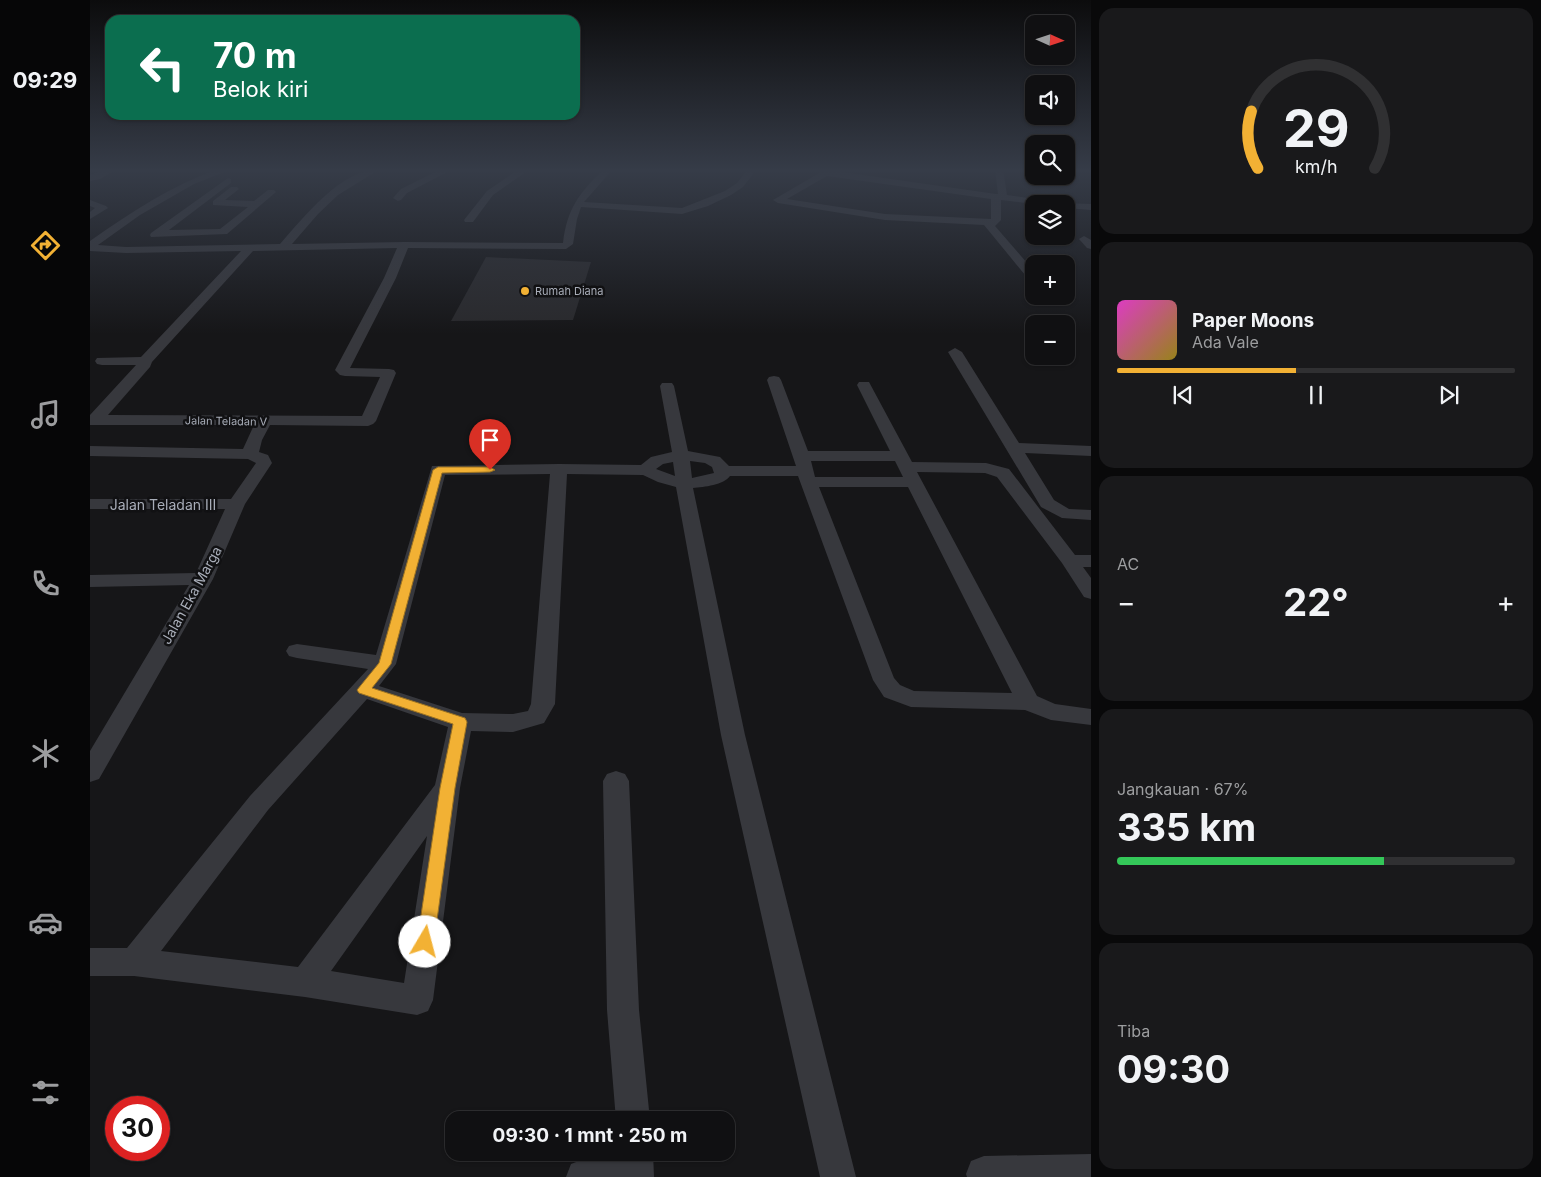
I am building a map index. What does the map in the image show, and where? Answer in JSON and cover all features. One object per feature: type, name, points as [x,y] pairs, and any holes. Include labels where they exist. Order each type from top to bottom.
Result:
[{"type":"street","points":[[90,247],[122,224]]},
{"type":"street","points":[[133,250],[170,224]]},
{"type":"street","points":[[176,233],[188,224]]},
{"type":"street","points":[[158,233],[224,232],[233,224]]},
{"type":"street","points":[[283,247],[304,224]]},
{"type":"street","points":[[90,247],[133,250],[404,245],[566,246],[571,224]]},
{"type":"street","points":[[992,224],[989,225],[1025,268]]},
{"type":"street","name":"Jalan Teladan V","points":[[93,420],[368,421],[389,373],[345,372],[342,370],[390,278],[404,245]]},
{"type":"street","points":[[93,420],[250,248]]},
{"type":"street","points":[[955,352],[1047,503],[1058,512],[1069,515],[1091,515]]},
{"type":"street","points":[[102,361],[145,361]]},
{"type":"street","points":[[774,380],[805,470],[884,680],[892,691],[911,700],[1028,702],[1051,712],[1091,718]]},
{"type":"street","points":[[864,385],[1028,702]]},
{"type":"street","points":[[668,386],[681,456],[684,484],[733,735],[838,1177]]},
{"type":"street","points":[[90,451],[250,454],[254,440],[264,422]]},
{"type":"street","points":[[1013,448],[1091,451]]},
{"type":"street","name":"Jalan Eka Marga","points":[[90,772],[203,579],[236,504],[264,463],[262,458],[250,454]]},
{"type":"street","points":[[134,962],[259,803],[385,664],[438,470],[646,470],[656,477],[684,484],[709,481],[722,476],[723,471],[719,464],[709,458],[681,456],[659,459],[652,462],[646,470]]},
{"type":"street","points":[[805,470],[908,468]]},
{"type":"street","points":[[723,471],[986,468],[1003,473],[1070,561],[1091,592]]},
{"type":"street","points":[[363,690],[461,722],[513,723],[536,717],[544,704],[559,469]]},
{"type":"street","name":"Jalan Teladan III","points":[[90,504],[236,504]]},
{"type":"street","points":[[1070,561],[1091,561]]},
{"type":"street","points":[[90,581],[203,579]]},
{"type":"street","points":[[297,651],[385,664]]},
{"type":"street","points":[[90,962],[134,962],[305,982],[417,1000],[447,788],[461,722]]},
{"type":"street","points":[[616,781],[623,1010],[631,1111]]},
{"type":"street","points":[[305,982],[447,788]]},
{"type":"street","points":[[584,1177],[636,1167]]},
{"type":"street","points":[[984,1174],[1091,1172]]},
{"type":"building","name":"Rumah Diana","points":[[486,257],[591,262],[573,320],[451,321]]},
{"type":"place","name":"Rumah Diana","points":[[525,291]]},
{"type":"route","points":[[425,942],[447,788],[461,722],[363,690],[385,664],[438,470],[490,470]]}]
